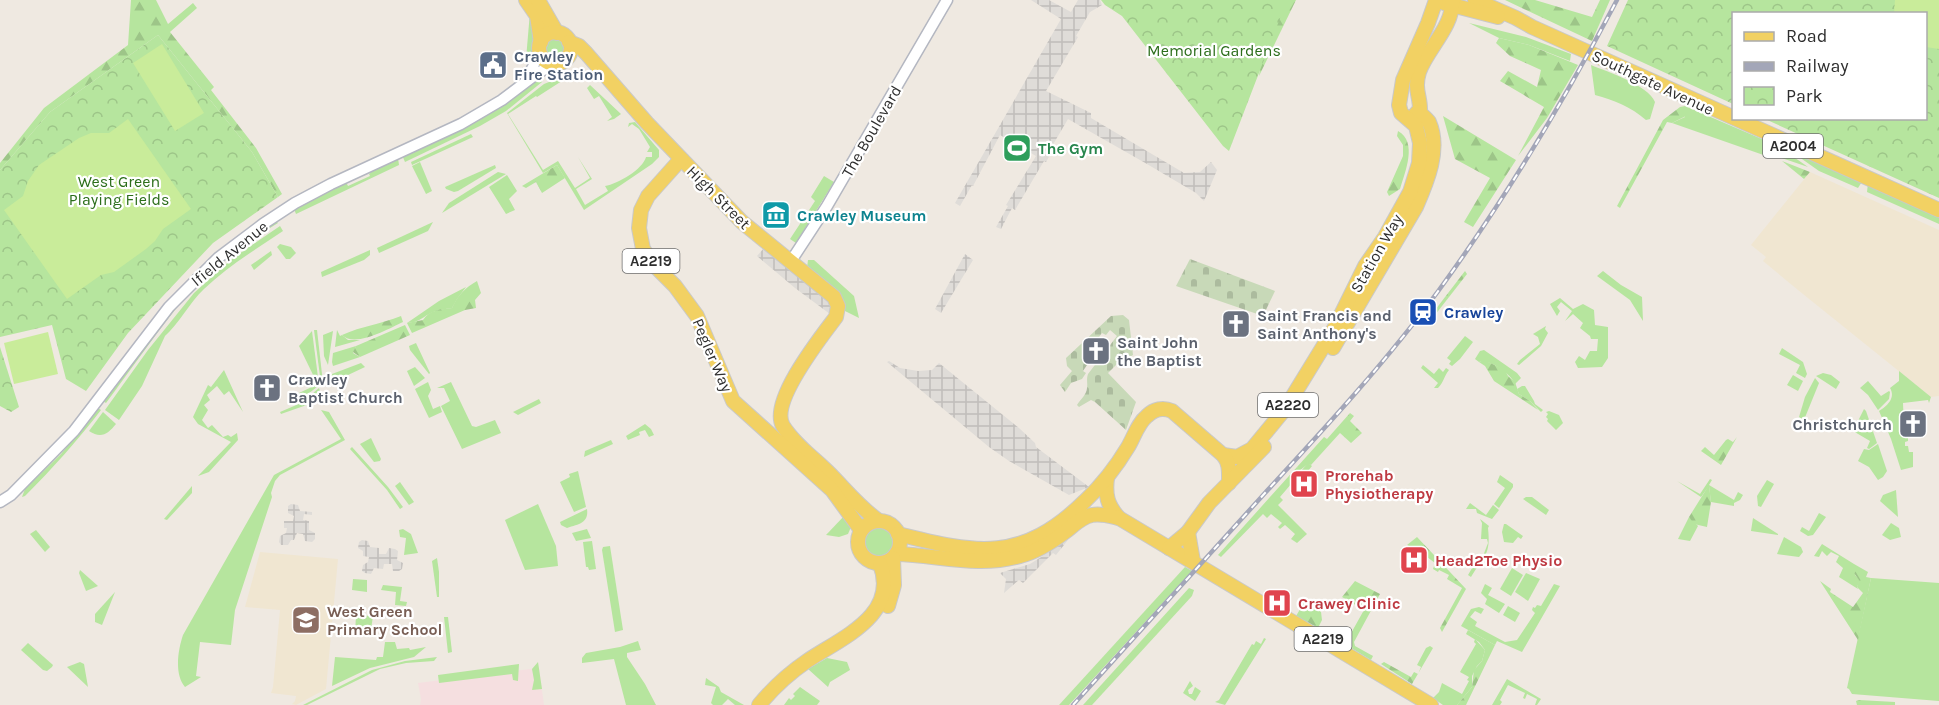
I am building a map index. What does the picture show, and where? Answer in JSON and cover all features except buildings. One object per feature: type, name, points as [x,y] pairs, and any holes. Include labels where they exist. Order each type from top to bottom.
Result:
[{"type":"main road","points":[[526,0],[537,16],[540,46],[545,60],[582,63],[600,70]]},
{"type":"main road","points":[[538,0],[557,33],[566,37],[569,42],[570,51],[560,63]]},
{"type":"main road","name":"Southgate Avenue","points":[[1436,0],[1532,27]]},
{"type":"main road","name":"Station Way","points":[[1169,548],[1188,532],[1209,503],[1283,426],[1306,386],[1365,266],[1385,237],[1410,192],[1419,163],[1419,143],[1414,109],[1401,113],[1399,109],[1403,80],[1436,0]]},
{"type":"main road","name":"Southgate Avenue","points":[[1475,0],[1732,117]]},
{"type":"main road","points":[[1414,109],[1419,72],[1449,18],[1453,3]]},
{"type":"main road","points":[[540,46],[546,36],[557,33]]},
{"type":"main road","name":"High Street","points":[[569,42],[579,46],[681,159],[742,222],[834,297],[838,306],[836,317],[790,385],[780,414]]},
{"type":"main road","name":"Southgate Avenue","points":[[1739,120],[1939,210]]},
{"type":"main road","name":"Pegler Way","points":[[681,159],[648,196],[641,210],[639,228],[643,249],[697,316],[733,401],[832,490],[861,530]]},
{"type":"main road","name":"Station Way","points":[[1223,454],[1237,457],[1252,449],[1306,386]]},
{"type":"main road","points":[[898,534],[964,549],[987,550],[1019,545],[1041,536],[1086,500],[1107,478],[1147,416],[1159,409],[1172,411],[1223,454],[1229,467],[1229,483]]},
{"type":"main road","points":[[754,420],[768,420],[780,414],[782,425],[802,449],[828,472],[862,510],[879,521]]},
{"type":"main road","points":[[1107,478],[1106,496],[1112,510],[1119,518]]},
{"type":"main road","name":"A2219","points":[[889,558],[926,555],[968,562],[1021,556],[1044,546],[1087,517],[1102,515],[1119,518],[1431,705]]},
{"type":"main road","points":[[759,705],[782,680],[853,631],[877,620],[888,607],[894,585],[889,558],[900,541],[898,534],[889,523],[872,522],[861,530],[858,539],[860,552],[867,560],[889,558]]},
{"type":"main road","points":[[1188,532],[1193,561]]},
{"type":"street","name":"The Boulevard","points":[[791,261],[827,206],[947,0]]},
{"type":"street","name":"Ifield Avenue","points":[[522,84],[533,66],[540,46]]},
{"type":"street","name":"Ifield Avenue","points":[[0,502],[11,495],[74,431],[169,307],[194,279],[218,258],[263,224],[303,199],[461,124],[502,100],[539,72],[560,63]]},
{"type":"shaded area","points":[[1031,0],[1049,0],[1071,12],[1078,0],[1100,0],[1102,5],[1090,12],[1046,91],[1091,113],[1091,118],[1184,173],[1200,172],[1211,162],[1217,170],[1204,201],[1196,193],[1068,119],[1051,148],[1053,150],[1046,162],[1044,161],[1015,210],[1012,208],[1001,229],[996,227],[1008,206],[1006,205],[1036,156],[1000,135],[960,206],[955,203],[1061,19]]},
{"type":"shaded area","points":[[1810,172],[1939,230],[1939,396],[1931,397],[1763,261],[1766,257],[1751,245]]},
{"type":"shaded area","points":[[764,248],[831,303],[834,310],[830,314],[757,256]]},
{"type":"shaded area","points":[[965,254],[973,260],[941,313],[935,309]]},
{"type":"shaded area","points":[[887,362],[900,368],[918,371],[932,370],[939,363],[1019,428],[1035,443],[1036,447],[1089,487],[1069,495],[1009,461]]},
{"type":"shaded area","points":[[298,505],[300,511],[312,512],[312,515],[304,514],[303,520],[309,521],[309,530],[315,533],[315,539],[312,542],[305,541],[303,534],[297,533],[288,545],[281,545],[279,542],[280,536],[286,533],[287,528],[284,528],[284,521],[293,521],[294,516],[288,513],[288,506]]},
{"type":"shaded area","points":[[362,540],[368,541],[370,547],[379,548],[379,554],[386,554],[389,548],[398,551],[397,560],[403,563],[402,569],[393,571],[392,564],[384,564],[383,569],[374,568],[371,574],[362,571],[369,557],[363,556],[363,551],[358,548]]},
{"type":"shaded area","points":[[1068,540],[1056,555],[1053,553],[1023,583],[1019,580],[1004,593],[1006,579],[1000,573],[1030,564]]},
{"type":"shaded area","name":"West Green Primary School","points":[[260,552],[338,559],[326,689],[296,705],[292,704],[296,696],[271,693],[280,610],[245,607]]},
{"type":"shaded area","points":[[539,668],[544,705],[420,705],[418,683]]},
{"type":"green space","points":[[131,0],[156,0],[168,24],[193,3],[197,8],[170,32],[214,87],[211,90],[256,148],[282,194],[278,197],[252,152],[158,35],[50,112],[0,170],[0,163],[44,108],[128,45]]},
{"type":"green space","name":"Memorial Gardens","points":[[1101,0],[1287,0],[1229,151],[1122,16]]},
{"type":"green space","points":[[1281,0],[1296,0],[1259,76],[1265,29]]},
{"type":"green space","points":[[1505,0],[1535,0],[1592,17],[1600,0],[1610,0],[1592,41]]},
{"type":"green space","points":[[1628,0],[1939,0],[1939,198],[1767,120],[1927,120],[1927,12],[1732,12],[1732,104],[1607,46]]},
{"type":"green space","points":[[1895,0],[1939,0],[1939,49],[1927,47],[1927,12],[1894,12]]},
{"type":"green space","points":[[530,12],[534,41],[530,62],[526,59]]},
{"type":"green space","points":[[1469,23],[1526,37],[1571,54],[1570,61],[1529,45],[1499,38]]},
{"type":"green space","name":"West Green Playing Fields","points":[[158,35],[252,152],[278,197],[213,243],[128,333],[86,391],[66,379],[52,325],[0,337],[0,170],[50,112]]},
{"type":"green space","points":[[555,36],[563,40],[567,48],[563,56],[555,60],[547,56],[543,48],[547,40]]},
{"type":"green space","points":[[1499,38],[1529,45],[1578,65],[1547,118],[1518,156],[1544,107],[1500,81],[1508,71],[1537,87],[1541,70],[1510,56],[1496,43]]},
{"type":"green space","points":[[162,44],[204,113],[175,131],[133,63]]},
{"type":"green space","points":[[1591,65],[1627,80],[1651,96],[1655,102],[1650,119],[1646,120],[1622,104],[1595,95]]},
{"type":"green space","points":[[564,76],[565,79],[508,114],[543,170],[558,161],[575,188],[590,178],[578,157],[592,179],[576,189],[585,205],[608,191],[605,186],[629,175],[644,162],[646,157],[652,157],[652,152],[647,152],[650,147],[639,129],[632,124],[628,127],[629,123],[635,122],[659,150],[659,157],[652,164],[584,210],[557,165],[543,173],[507,113],[544,84]]},
{"type":"green space","points":[[539,77],[542,82],[506,111],[405,162],[402,155]]},
{"type":"green space","points":[[590,85],[621,114],[607,121],[612,117],[599,96],[594,99],[587,88]]},
{"type":"green space","points":[[1685,106],[1778,146],[1772,158],[1672,123],[1685,117],[1685,107],[1680,107]]},
{"type":"green space","points":[[1680,107],[1685,107],[1689,111],[1688,115],[1672,123],[1667,122],[1620,208],[1617,206],[1663,120]]},
{"type":"green space","points":[[1443,116],[1516,160],[1473,227],[1464,222],[1490,178],[1455,159]]},
{"type":"green space","points":[[128,119],[191,209],[163,229],[146,249],[114,272],[101,275],[67,299],[4,210],[23,196],[28,181],[39,165],[79,138],[91,133],[109,133]]},
{"type":"green space","points":[[1398,131],[1407,142],[1409,150],[1407,166],[1400,189],[1389,196],[1387,192],[1403,156],[1403,145],[1397,136]]},
{"type":"green space","points":[[471,134],[473,137],[412,165],[411,162]]},
{"type":"green space","points":[[1785,147],[1863,180],[1858,188],[1819,171]]},
{"type":"green space","points":[[1781,148],[1808,167],[1776,156]]},
{"type":"green space","points":[[398,158],[399,165],[296,214],[294,209],[339,184],[348,186],[370,176],[369,174],[376,168]]},
{"type":"green space","points":[[1782,161],[1810,172],[1804,179]]},
{"type":"green space","points":[[420,162],[432,191],[426,194],[412,166]]},
{"type":"green space","points":[[495,165],[496,168],[458,191],[454,192],[445,187]]},
{"type":"green space","points":[[557,165],[565,178],[542,193],[536,182],[526,188],[522,186]]},
{"type":"green space","points":[[498,172],[506,174],[442,213],[449,203]]},
{"type":"green space","points":[[507,175],[517,191],[509,199],[515,210],[506,214],[489,187]]},
{"type":"green space","points":[[824,176],[834,182],[796,243],[790,239],[815,201],[811,197]]},
{"type":"green space","points":[[1868,183],[1906,199],[1939,217],[1939,224],[1867,192]]},
{"type":"green space","points":[[276,221],[278,223],[214,268]]},
{"type":"green space","points":[[433,222],[428,231],[379,253],[377,248]]},
{"type":"green space","points":[[280,226],[283,231],[242,258],[194,300],[165,336],[142,386],[119,420],[105,410],[148,350],[194,293],[233,258]]},
{"type":"green space","points":[[280,244],[291,247],[296,253],[290,259],[286,259],[277,247]]},
{"type":"green space","points":[[370,250],[370,255],[364,260],[322,277],[321,272]]},
{"type":"green space","points":[[271,251],[272,255],[254,270],[251,265]]},
{"type":"green space","points":[[1190,259],[1275,291],[1263,316],[1176,286]]},
{"type":"green space","points":[[808,260],[814,260],[854,296],[859,318],[845,311],[843,302],[807,268]]},
{"type":"green space","points":[[1465,271],[1467,274],[1435,315],[1432,314]]},
{"type":"green space","points":[[1603,271],[1642,297],[1643,321],[1630,300],[1597,276]]},
{"type":"green space","points":[[477,281],[481,293],[475,300],[476,308],[465,310],[412,333],[407,323],[423,320],[436,311],[452,308],[462,292]]},
{"type":"green space","points":[[197,284],[106,403],[103,401],[149,339]]},
{"type":"green space","points":[[466,287],[452,308],[407,323],[439,301]]},
{"type":"green space","points":[[1560,298],[1573,309],[1583,304],[1594,310],[1595,325],[1608,327],[1608,358],[1602,367],[1578,368],[1575,362],[1579,356],[1585,360],[1590,351],[1597,351],[1598,339],[1591,339],[1580,328],[1583,323],[1573,314],[1565,321],[1572,311],[1561,302],[1557,307],[1560,311],[1557,316],[1550,304]]},
{"type":"green space","points":[[1123,315],[1129,320],[1133,355],[1117,364],[1108,373],[1136,402],[1126,430],[1095,402],[1091,400],[1079,407],[1077,405],[1087,390],[1088,374],[1117,336],[1110,330],[1106,335],[1102,333],[1089,351],[1087,349],[1084,352],[1089,356],[1084,363],[1087,365],[1083,371],[1086,373],[1082,379],[1071,383],[1065,392],[1060,385],[1072,371],[1067,366],[1066,358],[1111,316]]},
{"type":"green space","points":[[401,316],[403,322],[372,336],[355,339],[342,335],[357,329]]},
{"type":"green space","points":[[405,325],[410,335],[360,357],[353,352],[356,346]]},
{"type":"green space","points":[[1546,326],[1548,333],[1541,346],[1519,365],[1517,364],[1540,344],[1538,337],[1533,334]]},
{"type":"green space","points":[[314,330],[317,330],[323,383],[321,384]]},
{"type":"green space","points":[[337,330],[340,336],[348,340],[360,340],[335,347]]},
{"type":"green space","points":[[312,331],[319,385],[299,346]]},
{"type":"green space","points":[[333,331],[328,365],[324,356],[323,335]]},
{"type":"green space","points":[[48,332],[58,374],[14,384],[4,343]]},
{"type":"green space","points":[[1465,336],[1473,342],[1452,366],[1449,364],[1451,361],[1447,358]]},
{"type":"green space","points":[[416,343],[429,374],[410,350],[409,346]]},
{"type":"green space","points":[[356,346],[353,353],[360,357],[333,366],[333,353]]},
{"type":"green space","points":[[0,347],[19,407],[11,412],[0,406]]},
{"type":"green space","points":[[1782,348],[1803,362],[1807,374],[1805,378],[1796,373],[1800,365],[1779,354]]},
{"type":"green space","points":[[1484,350],[1521,378],[1515,384],[1500,368],[1475,359],[1480,351]]},
{"type":"green space","points":[[1484,360],[1505,370],[1515,382],[1519,394],[1538,410],[1494,381],[1485,366],[1479,362]]},
{"type":"green space","points":[[361,363],[365,367],[331,383],[332,374]]},
{"type":"green space","points":[[1423,365],[1434,374],[1439,368],[1443,372],[1446,368],[1449,370],[1438,388],[1434,388],[1438,383],[1421,368]]},
{"type":"green space","points":[[415,367],[425,378],[414,386],[407,371]]},
{"type":"green space","points":[[224,370],[243,412],[229,391],[224,395],[217,386],[207,395],[210,400],[204,405],[208,410],[202,420],[208,428],[212,425],[223,437],[228,435],[231,437],[237,433],[238,440],[209,472],[198,476],[231,442],[198,424],[193,417],[208,385],[211,387]]},
{"type":"green space","points":[[1899,371],[1931,397],[1929,403],[1928,400],[1903,403],[1904,428],[1908,429],[1908,441],[1905,442],[1905,446],[1908,446],[1909,452],[1913,452],[1913,467],[1901,470],[1879,411],[1888,404],[1891,398],[1890,388],[1899,381]]},
{"type":"green space","points":[[1823,373],[1831,375],[1840,382],[1836,389],[1816,376]]},
{"type":"green space","points":[[1793,375],[1803,381],[1798,391],[1787,385]]},
{"type":"green space","points":[[1815,378],[1819,383],[1804,420],[1799,417],[1805,397]]},
{"type":"green space","points":[[1868,381],[1881,396],[1890,392],[1889,399],[1878,410],[1860,388]]},
{"type":"green space","points":[[428,382],[431,390],[428,396],[433,409],[440,406],[442,412],[429,418],[415,389]]},
{"type":"green space","points":[[451,382],[472,426],[476,427],[495,420],[501,433],[462,449],[441,406],[450,401],[444,388],[437,388]]},
{"type":"green space","points":[[316,385],[317,387],[304,397],[302,396],[304,398],[292,405],[289,397],[298,393],[301,396],[299,393]]},
{"type":"green space","points":[[1525,386],[1535,404],[1543,410],[1541,412],[1519,394],[1517,389]]},
{"type":"green space","points":[[319,388],[321,400],[281,414],[280,412],[301,403]]},
{"type":"green space","points":[[539,399],[541,403],[518,415],[513,412]]},
{"type":"green space","points":[[98,408],[101,410],[74,443],[22,497],[25,489],[61,454]]},
{"type":"green space","points":[[1864,409],[1877,443],[1869,449],[1867,448],[1870,441],[1853,431]]},
{"type":"green space","points":[[321,410],[329,412],[345,440],[280,475],[275,481],[272,497],[235,610],[231,645],[200,642],[196,676],[201,677],[185,687],[178,669],[183,635],[274,475],[341,439]]},
{"type":"green space","points":[[103,412],[116,424],[104,434],[97,435],[89,431]]},
{"type":"green space","points":[[1546,412],[1559,415],[1563,423],[1556,430],[1547,421]]},
{"type":"green space","points":[[1350,413],[1354,416],[1350,421],[1362,433],[1351,443],[1340,433],[1311,465],[1308,464],[1299,471],[1297,467]]},
{"type":"green space","points":[[645,424],[654,435],[649,437],[645,430],[628,440],[626,436]]},
{"type":"green space","points":[[1737,437],[1721,465],[1701,451],[1705,447],[1714,455],[1726,440],[1733,442]]},
{"type":"green space","points":[[371,438],[380,461],[374,462],[360,444]]},
{"type":"green space","points":[[611,440],[613,444],[584,457],[585,451]]},
{"type":"green space","points":[[1878,444],[1887,471],[1878,480],[1869,467],[1858,461],[1864,449],[1869,450]]},
{"type":"green space","points":[[352,447],[403,507],[400,509],[387,490],[350,449]]},
{"type":"green space","points":[[1308,463],[1312,466],[1296,486],[1292,483],[1280,497],[1283,500],[1278,505],[1307,534],[1297,543],[1291,539],[1295,534],[1285,525],[1280,529],[1278,527],[1282,523],[1271,514],[1267,518],[1263,514],[1221,557],[1218,555],[1297,467],[1301,471]]},
{"type":"green space","points":[[578,471],[586,507],[574,512],[560,482],[570,477],[569,474]]},
{"type":"green space","points":[[1500,475],[1513,484],[1513,487],[1499,508],[1494,504],[1505,488],[1497,482]]},
{"type":"green space","points":[[1710,479],[1712,480],[1709,485],[1734,500],[1738,492],[1743,495],[1734,503],[1734,506],[1711,502],[1709,486],[1701,497],[1677,481],[1700,494]]},
{"type":"green space","points":[[1767,480],[1774,484],[1761,507],[1758,506],[1757,496]]},
{"type":"green space","points":[[400,482],[414,502],[409,505],[395,486]]},
{"type":"green space","points":[[1709,485],[1711,502],[1707,527],[1694,524],[1689,517]]},
{"type":"green space","points":[[192,486],[192,493],[167,520],[164,519]]},
{"type":"green space","points":[[1896,490],[1898,517],[1880,501],[1883,495]]},
{"type":"green space","points":[[1532,497],[1549,510],[1546,515],[1523,499]]},
{"type":"green space","points":[[1470,503],[1486,515],[1493,505],[1499,510],[1492,519],[1477,513],[1476,509],[1466,509]]},
{"type":"green space","points":[[538,504],[556,546],[558,566],[525,570],[505,520]]},
{"type":"green space","points":[[587,509],[585,520],[582,522],[567,528],[561,525],[560,522]]},
{"type":"green space","points":[[1819,513],[1826,517],[1813,535],[1808,536],[1800,531],[1802,527],[1809,531]]},
{"type":"green space","points":[[845,515],[851,527],[848,534],[839,537],[826,535]]},
{"type":"green space","points":[[1689,517],[1698,526],[1690,541],[1678,539]]},
{"type":"green space","points":[[1753,518],[1778,534],[1778,535],[1751,531]]},
{"type":"green space","points":[[1480,519],[1489,526],[1488,543],[1487,539],[1481,539]]},
{"type":"green space","points":[[1891,523],[1899,528],[1901,537],[1890,540],[1882,535]]},
{"type":"green space","points":[[1504,524],[1523,536],[1521,539],[1518,537],[1513,543],[1504,542],[1502,532]]},
{"type":"green space","points":[[879,527],[885,528],[893,536],[893,548],[885,556],[879,557],[873,556],[865,548],[864,542],[865,536],[873,528]]},
{"type":"green space","points":[[403,529],[411,534],[418,553],[404,555],[406,538],[400,537],[399,530]]},
{"type":"green space","points":[[587,529],[591,538],[576,541],[572,533]]},
{"type":"green space","points":[[36,530],[50,547],[45,552],[30,534]]},
{"type":"green space","points":[[1417,537],[1466,589],[1442,632],[1440,628],[1462,588],[1447,579],[1449,575],[1433,569],[1435,563],[1407,545]]},
{"type":"green space","points":[[1784,537],[1801,547],[1803,552],[1799,557],[1777,554]]},
{"type":"green space","points":[[592,541],[596,569],[589,570],[586,567],[583,542]]},
{"type":"green space","points":[[1488,543],[1486,555],[1471,577],[1468,575],[1478,558],[1483,556]]},
{"type":"green space","points":[[1822,544],[1854,564],[1855,575],[1860,580],[1858,589],[1839,577],[1843,568],[1836,562],[1839,556],[1831,552],[1827,556],[1822,551],[1819,557],[1814,556]]},
{"type":"green space","points":[[610,546],[623,630],[615,632],[602,550],[603,547]]},
{"type":"green space","points":[[437,558],[439,597],[437,597],[432,561]]},
{"type":"green space","points":[[1854,564],[1868,572],[1866,577],[1871,578],[1858,640],[1820,581],[1831,589],[1830,592],[1853,607],[1863,593],[1857,587],[1859,580],[1854,573]]},
{"type":"green space","points":[[1185,567],[1192,571],[1069,705],[1059,705]]},
{"type":"green space","points":[[1512,568],[1523,575],[1511,596],[1500,589]]},
{"type":"green space","points":[[80,570],[98,586],[86,591]]},
{"type":"green space","points":[[1526,573],[1540,579],[1528,601],[1515,592]]},
{"type":"green space","points":[[1871,578],[1939,583],[1939,701],[1852,694],[1847,688]]},
{"type":"green space","points":[[353,579],[367,580],[367,592],[352,590]]},
{"type":"green space","points":[[1355,581],[1380,594],[1354,642],[1355,646],[1373,656],[1371,660],[1328,634],[1328,627],[1334,630],[1336,627],[1350,635],[1364,610],[1342,597]]},
{"type":"green space","points":[[1485,584],[1492,588],[1488,595],[1505,604],[1499,613],[1485,604],[1487,599],[1481,593]]},
{"type":"green space","points":[[1554,584],[1560,586],[1522,652],[1497,641],[1495,645],[1461,626],[1471,609],[1479,607],[1484,609],[1481,614],[1475,611],[1470,617],[1477,622],[1475,626],[1505,642],[1517,640],[1535,613],[1532,610],[1533,607],[1541,606]]},
{"type":"green space","points":[[383,585],[402,587],[400,601],[407,602],[406,606],[395,605],[396,592],[381,590]]},
{"type":"green space","points":[[1189,588],[1194,590],[1192,596],[1092,705],[1083,705]]},
{"type":"green space","points":[[115,592],[102,625],[95,622],[95,614]]},
{"type":"green space","points":[[1305,601],[1321,612],[1322,620],[1318,628],[1296,616]]},
{"type":"green space","points":[[1508,606],[1520,613],[1515,622],[1503,615]]},
{"type":"green space","points":[[356,615],[373,616],[370,636],[355,635]]},
{"type":"green space","points":[[444,617],[448,617],[452,652],[448,653]]},
{"type":"green space","points":[[1468,630],[1495,645],[1466,705],[1457,705],[1472,687],[1474,670],[1482,661],[1485,650],[1479,642],[1466,634]]},
{"type":"green space","points":[[1264,638],[1266,639],[1225,705],[1215,702],[1219,700],[1252,644],[1254,645],[1256,641],[1261,644]]},
{"type":"green space","points":[[1475,639],[1485,650],[1482,661],[1472,676],[1472,687],[1457,705],[1443,705],[1433,698],[1439,692],[1442,683],[1462,694],[1469,681],[1467,680],[1469,677],[1460,672],[1476,644]]},
{"type":"green space","points":[[638,641],[641,650],[627,653],[627,657],[656,705],[626,705],[614,659],[582,663],[582,658],[586,653]]},
{"type":"green space","points":[[385,642],[395,642],[397,649],[409,648],[410,650],[426,647],[414,657],[370,668],[332,686],[335,657],[376,660],[377,657],[383,657]]},
{"type":"green space","points":[[28,643],[53,665],[52,667],[47,671],[43,670],[21,650]]},
{"type":"green space","points":[[1430,646],[1433,648],[1418,673],[1421,667],[1417,665],[1426,648]]},
{"type":"green space","points":[[437,657],[434,661],[406,663],[380,669],[303,705],[372,670],[405,661]]},
{"type":"green space","points":[[827,658],[847,662],[850,670],[830,682],[828,687],[808,669]]},
{"type":"green space","points":[[80,662],[84,664],[88,687],[67,667]]},
{"type":"green space","points":[[538,662],[542,689],[532,690],[534,680],[532,669]]},
{"type":"green space","points":[[1384,662],[1411,677],[1414,672],[1418,674],[1412,684],[1381,664]]},
{"type":"green space","points":[[519,664],[518,681],[513,680],[512,674],[439,683],[438,675]]},
{"type":"green space","points":[[706,678],[719,687],[721,692],[744,705],[735,705],[728,699],[722,705],[713,705],[711,703],[716,687],[705,685]]},
{"type":"green space","points":[[1507,679],[1541,699],[1537,705],[1535,705],[1537,699],[1527,694],[1525,699],[1523,698],[1525,693],[1508,685],[1500,700],[1502,702],[1500,705],[1492,705]]},
{"type":"green space","points":[[1190,681],[1193,686],[1188,690],[1189,694],[1192,694],[1195,687],[1201,691],[1195,701],[1183,693]]},
{"type":"green space","points":[[800,687],[820,701],[817,705],[784,705],[789,698],[791,700],[795,696],[793,694]]},
{"type":"green space","points":[[1856,701],[1895,702],[1895,705],[1857,705]]},
{"type":"railway","points":[[1073,705],[1332,419],[1419,317],[1511,184],[1555,112],[1617,0]]},
{"type":"place","name":"Crawley Fire Station","points":[[493,65]]},
{"type":"place","name":"The Gym","points":[[1017,148]]},
{"type":"place","name":"Crawley Museum","points":[[776,215]]},
{"type":"place","name":"Crawley","points":[[1423,312]]},
{"type":"place","name":"Saint Francis and Saint Anthony's","points":[[1236,324]]},
{"type":"place","name":"Saint John the Baptist","points":[[1096,351]]},
{"type":"place","name":"Crawley Baptist Church","points":[[267,388]]},
{"type":"place","name":"Christchurch","points":[[1913,424]]},
{"type":"place","name":"Prorehab Physiotherapy","points":[[1304,484]]},
{"type":"place","name":"Head2Toe Physio","points":[[1414,560]]},
{"type":"place","name":"Crawey Clinic","points":[[1277,603]]},
{"type":"place","name":"West Green Primary School","points":[[306,620]]}]
